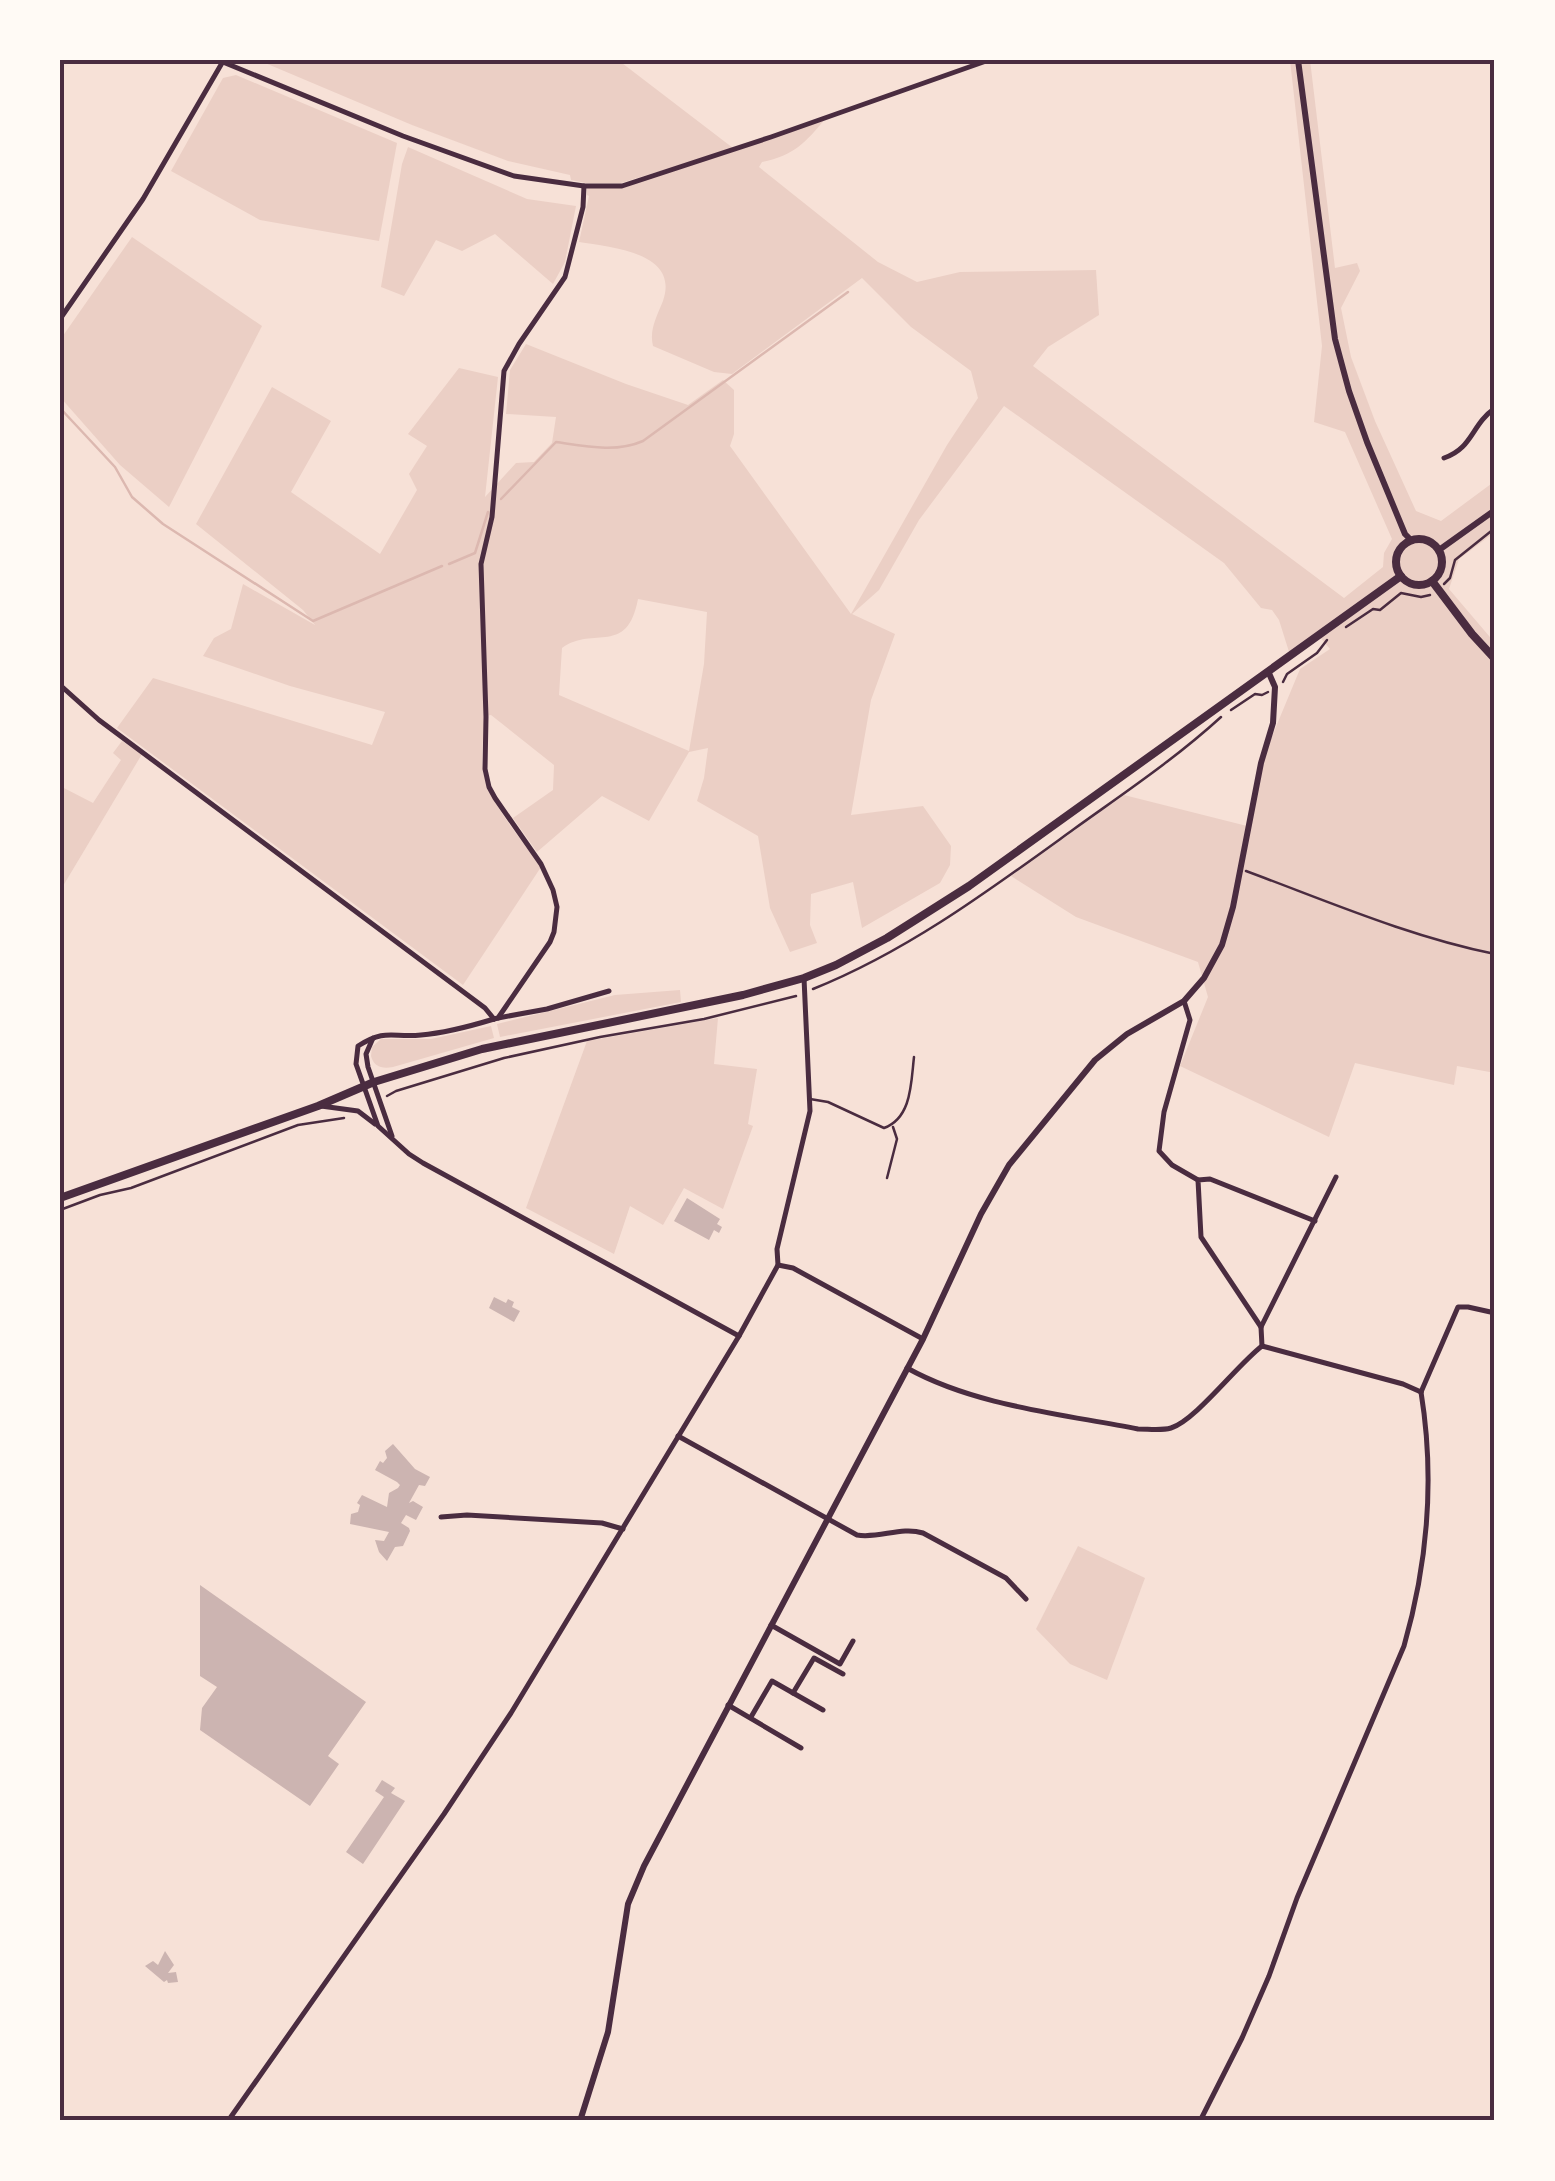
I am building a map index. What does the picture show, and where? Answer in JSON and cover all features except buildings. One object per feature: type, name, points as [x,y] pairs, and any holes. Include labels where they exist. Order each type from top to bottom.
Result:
[{"type":"main road","points":[[1412,541],[1427,541],[1439,550],[1441,570],[1426,584],[1412,584],[1398,570],[1398,556],[1412,541]]},
{"type":"main road","points":[[60,1198],[318,1106],[374,1082],[501,1044],[704,1003],[804,978],[836,964],[944,902],[1268,671],[1366,608],[1402,576]]},
{"type":"main road","points":[[1432,581],[1495,660]]},
{"type":"street","points":[[60,319],[144,199],[221,61],[419,142],[514,176],[584,186],[622,186],[989,60]]},
{"type":"street","points":[[1298,60],[1335,339],[1368,442],[1405,534],[1412,541]]},
{"type":"street","points":[[496,1019],[550,942],[557,907],[541,864],[496,798],[484,769],[481,564],[492,516],[504,371],[566,277],[583,207],[584,186]]},
{"type":"street","points":[[1444,458],[1459,453],[1495,408]]},
{"type":"street","points":[[1439,550],[1495,510]]},
{"type":"street","points":[[580,2121],[608,2032],[628,1904],[644,1866],[923,1339],[982,1214],[1009,1165],[1096,1060],[1128,1034],[1184,1001],[1204,978],[1222,945],[1233,908],[1250,809],[1273,723],[1275,687],[1268,671]]},
{"type":"street","points":[[60,685],[99,720],[496,1019]]},
{"type":"street","points":[[228,2121],[461,1788],[549,1652],[778,1265],[778,1249],[810,1111],[804,978]]},
{"type":"street","points":[[378,1126],[356,1064],[358,1046],[375,1035],[418,1036],[548,1010],[609,991]]},
{"type":"street","points":[[1184,1001],[1190,1020],[1164,1112],[1159,1151],[1172,1165],[1198,1180],[1210,1179],[1315,1220]]},
{"type":"street","points":[[375,1035],[366,1054],[393,1139]]},
{"type":"street","points":[[318,1106],[358,1111],[423,1164],[739,1336]]},
{"type":"street","points":[[1262,1346],[1261,1328],[1336,1178]]},
{"type":"street","points":[[1198,1180],[1201,1236],[1261,1328]]},
{"type":"street","points":[[778,1265],[792,1268],[923,1339]]},
{"type":"street","points":[[1200,2121],[1262,1992],[1297,1898],[1404,1646],[1416,1604],[1428,1516],[1426,1428],[1420,1392],[1458,1308],[1468,1306],[1495,1313]]},
{"type":"street","points":[[907,1368],[964,1393],[1138,1429],[1164,1429],[1184,1422],[1262,1346]]},
{"type":"street","points":[[1262,1346],[1420,1392]]},
{"type":"street","points":[[678,1436],[857,1534],[914,1530],[923,1533],[1006,1578],[1026,1599]]},
{"type":"street","points":[[441,1517],[584,1522],[623,1529]]},
{"type":"street","points":[[771,1625],[843,1674]]},
{"type":"street","points":[[816,1654],[840,1664],[853,1641]]},
{"type":"street","points":[[793,1693],[816,1654]]},
{"type":"street","points":[[750,1718],[772,1681],[823,1710]]},
{"type":"street","points":[[728,1706],[802,1748]]},
{"type":"lane","points":[[810,1099],[828,1102],[884,1128],[892,1126],[910,1093],[914,1058]]},
{"type":"lane","points":[[887,1178],[897,1140],[892,1126]]},
{"type":"path","points":[[1455,560],[1495,528]]},
{"type":"path","points":[[1340,631],[1366,608],[1380,610],[1401,592]]},
{"type":"path","points":[[380,1099],[504,1058],[600,1036],[704,1020],[788,999],[871,962],[945,919],[1167,762],[1222,716],[1285,680],[1287,674],[1317,653],[1323,638]]},
{"type":"path","points":[[1240,869],[1372,918],[1495,954]]},
{"type":"path","points":[[60,1210],[131,1188],[298,1125],[354,1119],[358,1111]]},
{"type":"shaded area","points":[[258,60],[618,60],[733,148],[826,118],[799,147],[762,162],[759,167],[878,262],[917,282],[960,272],[1096,270],[1099,315],[1048,347],[1033,366],[1344,598],[1383,567],[1384,553],[1392,539],[1345,432],[1314,422],[1322,346],[1290,60],[1310,60],[1335,268],[1357,263],[1360,271],[1341,308],[1351,357],[1375,421],[1416,511],[1441,521],[1495,481],[1495,532],[1459,559],[1449,589],[1495,643],[1495,1073],[1457,1066],[1454,1085],[1355,1063],[1329,1137],[1180,1066],[1208,997],[1198,962],[1076,917],[1011,876],[1124,795],[1247,826],[1261,763],[1300,669],[1330,649],[1319,636],[1290,655],[1272,610],[1261,608],[1224,563],[1004,406],[919,520],[879,590],[852,614],[895,634],[871,700],[851,815],[923,806],[951,846],[950,865],[940,883],[862,928],[853,882],[811,894],[810,925],[817,943],[790,952],[770,908],[758,836],[697,801],[708,748],[689,752],[649,821],[602,796],[537,852],[513,818],[553,790],[554,765],[491,715],[485,716],[485,779],[502,813],[541,867],[463,985],[117,728],[153,678],[372,745],[385,712],[290,686],[203,656],[214,638],[231,629],[243,584],[315,625],[303,610],[196,524],[272,387],[331,421],[291,492],[380,554],[417,490],[409,474],[427,446],[408,434],[459,368],[498,377],[485,497],[516,463],[534,462],[552,443],[556,417],[506,414],[510,370],[526,344],[688,405],[723,380],[734,390],[734,434],[730,446],[851,614],[978,398],[971,371],[911,327],[862,278],[732,374],[714,372],[653,346],[653,329],[666,285],[661,272],[639,255],[579,242],[589,196],[587,188],[623,188],[729,150],[621,183],[586,183],[571,180],[570,175],[508,161]],"holes":[[[638,599],[707,612],[704,664],[689,751],[559,695],[562,648],[618,634],[633,617]]]},
{"type":"shaded area","points":[[236,75],[397,143],[379,241],[260,220],[171,171],[223,78]]},
{"type":"shaded area","points":[[408,147],[527,199],[576,206],[565,262],[553,284],[495,234],[462,251],[436,240],[404,296],[381,287]]},
{"type":"shaded area","points":[[132,237],[262,326],[169,507],[120,465],[60,397],[60,340]]},
{"type":"shaded area","points":[[122,741],[142,754],[60,891],[60,786],[93,803],[121,760],[113,753]]},
{"type":"shaded area","points":[[680,990],[681,1002],[500,1037],[497,1024],[615,995]]},
{"type":"shaded area","points":[[718,1018],[714,1064],[757,1069],[748,1124],[753,1126],[723,1209],[684,1188],[663,1225],[630,1206],[614,1254],[526,1208],[587,1041]]},
{"type":"shaded area","points":[[491,1026],[494,1038],[393,1067],[379,1066],[371,1056],[372,1047],[381,1039],[431,1039]]},
{"type":"shaded area","points":[[1078,1546],[1145,1578],[1107,1680],[1070,1664],[1036,1629]]},
{"type":"waterway","points":[[501,499],[556,442],[611,448],[643,441],[848,292]]},
{"type":"waterway","points":[[60,408],[115,467],[132,497],[163,524],[313,621],[442,566]]},
{"type":"waterway","points":[[449,564],[475,553],[488,512]]}]
